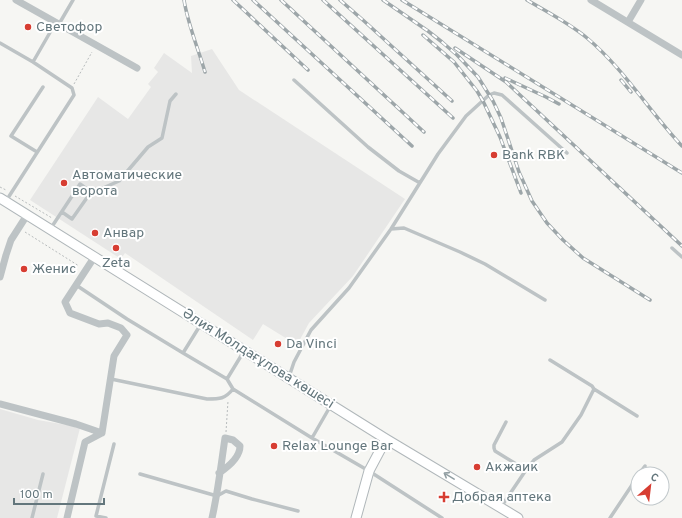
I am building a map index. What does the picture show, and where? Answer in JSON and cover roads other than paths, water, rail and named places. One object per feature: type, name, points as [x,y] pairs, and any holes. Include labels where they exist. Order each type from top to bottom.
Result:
[{"type":"main road","name":"Әлия Молдағұлова көшесі","points":[[6,198],[27,215],[95,256],[386,439],[517,518]]},
{"type":"main road","points":[[356,518],[369,471],[386,439]]},
{"type":"street","points":[[16,0],[137,68]]},
{"type":"street","points":[[591,0],[682,55]]},
{"type":"street","points":[[628,22],[640,0]]},
{"type":"street","points":[[0,277],[12,240],[27,215]]},
{"type":"street","points":[[95,256],[64,302],[70,313],[99,324],[108,323],[121,328],[127,336],[114,356],[102,433]]},
{"type":"street","points":[[0,404],[76,424],[102,433]]},
{"type":"street","points":[[67,518],[85,442],[102,433]]},
{"type":"street","points":[[212,518],[217,496],[219,473],[225,438],[233,440],[240,446],[238,456],[219,473]]},
{"type":"lane","points":[[33,62],[73,0]]},
{"type":"lane","points":[[0,43],[33,62],[72,88],[74,95],[6,198]]},
{"type":"lane","points":[[294,80],[368,147],[399,171],[420,183]]},
{"type":"lane","points":[[37,152],[11,136],[43,87]]},
{"type":"lane","points":[[289,378],[294,362],[311,330],[348,288],[391,229],[442,147],[466,116],[490,95],[494,93],[502,95],[567,154]]},
{"type":"lane","points":[[88,190],[103,188],[119,181],[148,147],[162,138],[170,101],[176,94]]},
{"type":"lane","points":[[50,229],[80,184],[91,192],[72,219],[62,212]]},
{"type":"lane","points":[[391,229],[404,228],[460,252],[485,264],[545,300]]},
{"type":"lane","points":[[672,248],[682,257]]},
{"type":"lane","points":[[76,285],[128,319],[227,379],[233,389],[369,471],[442,518]]},
{"type":"lane","points":[[183,353],[201,323]]},
{"type":"lane","points":[[227,379],[245,350]]},
{"type":"lane","points":[[550,360],[592,386],[594,390],[637,416]]},
{"type":"lane","points":[[111,379],[207,399],[221,399],[228,395],[233,389]]},
{"type":"lane","points":[[501,508],[534,460],[562,442],[581,415],[594,390]]},
{"type":"lane","points":[[312,438],[331,404]]},
{"type":"lane","points":[[506,422],[494,445],[495,451],[526,470]]},
{"type":"lane","points":[[106,518],[96,516],[114,444]]},
{"type":"lane","points":[[32,518],[43,474]]},
{"type":"lane","points":[[140,474],[217,496],[226,490],[252,499],[298,511]]},
{"type":"lane","points":[[610,518],[630,488]]},
{"type":"railway","points":[[184,0],[205,72]]},
{"type":"railway","points":[[233,0],[308,70]]},
{"type":"railway","points":[[253,0],[412,146]]},
{"type":"railway","points":[[281,0],[424,132]]},
{"type":"railway","points":[[323,0],[453,118]]},
{"type":"railway","points":[[340,0],[452,101]]},
{"type":"railway","points":[[383,0],[442,42],[478,77],[493,101],[501,118],[519,172],[532,201],[547,223],[583,258],[650,300]]},
{"type":"railway","points":[[402,0],[682,173]]},
{"type":"railway","points":[[527,0],[573,27],[600,50],[625,77],[658,119],[682,146]]},
{"type":"railway","points":[[423,35],[454,62],[477,91],[500,137],[521,193]]},
{"type":"railway","points":[[455,48],[506,82],[682,246]]},
{"type":"railway","points":[[505,78],[559,104]]},
{"type":"railway","points":[[621,80],[631,92]]},
{"type":"place","name":"Светофор","points":[[28,27]]},
{"type":"place","name":"Bank RBK","points":[[494,155]]},
{"type":"place","name":"Автоматические ворота","points":[[64,183]]},
{"type":"place","name":"Анвар","points":[[95,233]]},
{"type":"place","name":"Zeta","points":[[116,248]]},
{"type":"place","name":"Женис","points":[[24,269]]},
{"type":"place","name":"Da Vinci","points":[[278,344]]},
{"type":"place","name":"Relax Lounge Bar","points":[[274,446]]},
{"type":"place","name":"Акжаик","points":[[477,467]]},
{"type":"place","name":"Добрая аптека","points":[[444,497]]}]
